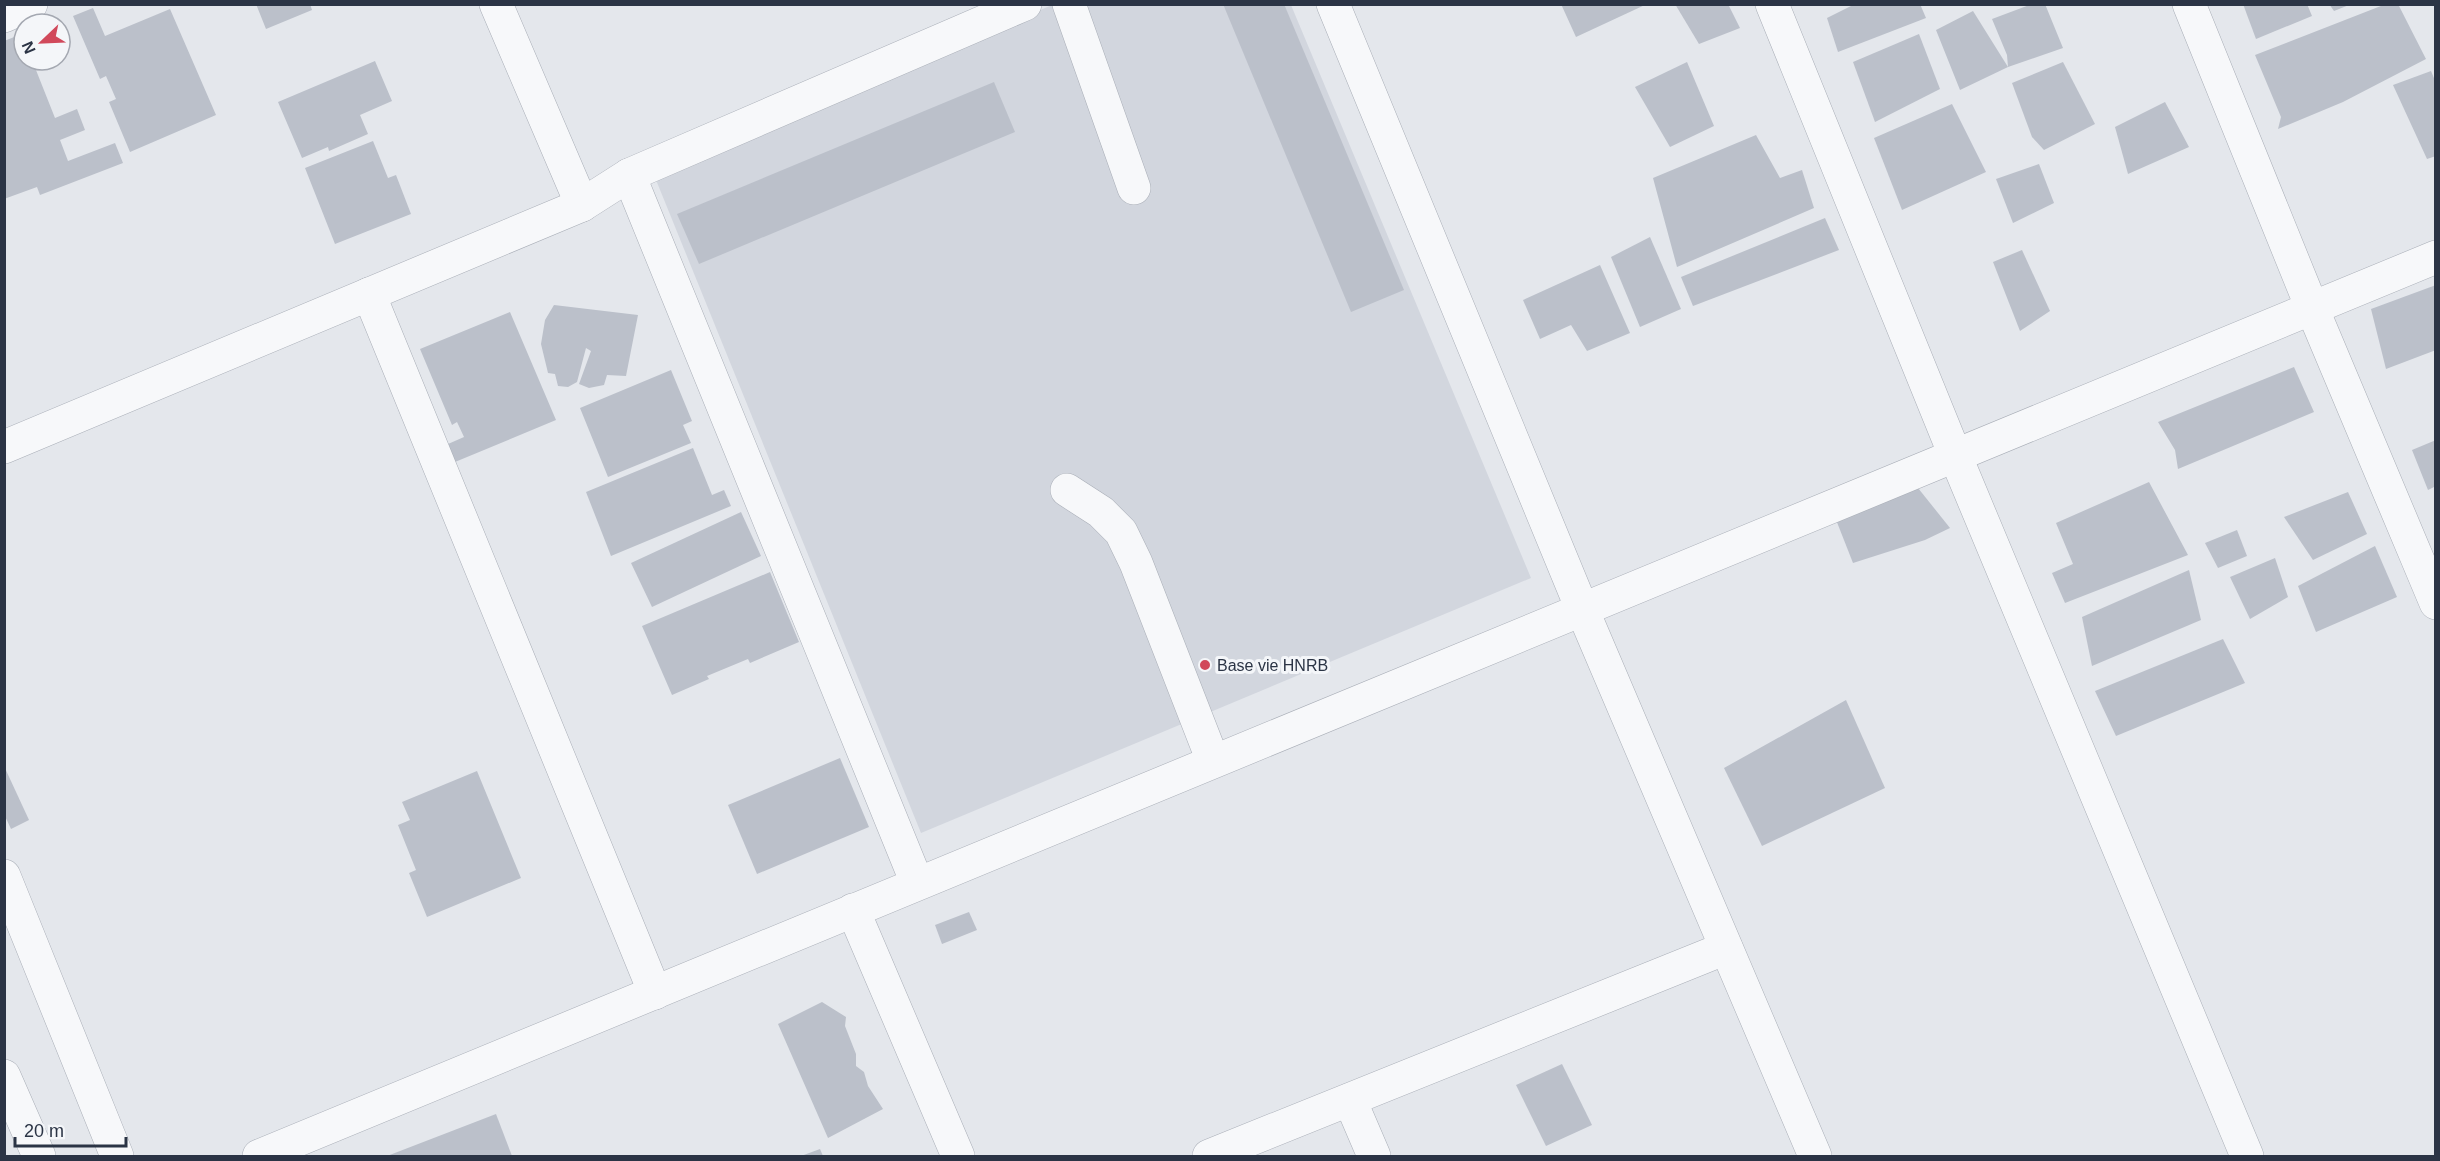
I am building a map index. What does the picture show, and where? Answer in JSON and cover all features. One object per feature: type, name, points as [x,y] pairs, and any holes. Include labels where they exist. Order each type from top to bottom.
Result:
[{"type":"street","points":[[4,16],[31,4]]},
{"type":"street","points":[[496,4],[582,205]]},
{"type":"street","points":[[4,447],[582,205],[629,175],[1025,4]]},
{"type":"street","points":[[1069,4],[1134,188]]},
{"type":"street","points":[[1333,4],[1582,609],[1815,1156]]},
{"type":"street","points":[[1772,4],[1955,455],[2247,1156]]},
{"type":"street","points":[[2189,4],[2312,308],[2436,603]]},
{"type":"street","points":[[629,175],[917,883]]},
{"type":"street","points":[[260,1156],[2436,257]]},
{"type":"street","points":[[369,294],[655,993]]},
{"type":"street","points":[[1067,490],[1101,512],[1121,532],[1136,563],[1213,761]]},
{"type":"street","points":[[4,876],[117,1156]]},
{"type":"street","points":[[852,910],[958,1156]]},
{"type":"street","points":[[1209,1156],[1726,948]]},
{"type":"street","points":[[4,1076],[39,1156]]},
{"type":"street","points":[[1350,1100],[1374,1156]]},
{"type":"shaded area","points":[[1052,5],[1291,5],[1531,578],[921,833],[654,175]]},
{"type":"building","points":[[256,4],[310,4],[312,10],[266,29]]},
{"type":"building","points":[[1223,4],[1284,4],[1404,290],[1351,312]]},
{"type":"building","points":[[1561,4],[1647,4],[1576,37]]},
{"type":"building","points":[[1675,4],[1728,4],[1740,28],[1699,44]]},
{"type":"building","points":[[1855,4],[1920,4],[1926,18],[1838,52],[1827,18]]},
{"type":"building","points":[[2032,4],[2045,4],[2063,48],[2008,67],[2007,55],[1992,19]]},
{"type":"building","points":[[2243,4],[2307,4],[2312,16],[2256,39]]},
{"type":"building","points":[[2329,4],[2349,4],[2349,5],[2334,11]]},
{"type":"building","points":[[2386,4],[2398,4],[2426,59],[2343,102],[2278,129],[2281,117],[2255,55]]},
{"type":"building","points":[[93,8],[105,36],[170,9],[216,115],[130,152],[109,102],[116,99],[106,76],[100,79],[73,16]]},
{"type":"building","points":[[1973,11],[2008,67],[1960,90],[1936,30]]},
{"type":"building","points":[[1919,34],[1940,89],[1875,122],[1853,62]]},
{"type":"building","points":[[12,38],[12,72],[37,72],[55,118],[77,109],[85,130],[60,140],[68,161],[115,143],[123,163],[40,195],[37,187],[4,199],[4,41]]},
{"type":"building","points":[[375,61],[392,101],[360,115],[368,134],[329,151],[328,147],[302,158],[278,102]]},
{"type":"building","points":[[1687,62],[1714,126],[1670,147],[1635,87]]},
{"type":"building","points":[[2063,62],[2095,124],[2044,150],[2032,137],[2012,83]]},
{"type":"building","points":[[2431,71],[2436,83],[2436,156],[2427,159],[2393,85]]},
{"type":"building","points":[[994,82],[1015,132],[699,264],[677,214]]},
{"type":"building","points":[[2165,102],[2189,147],[2128,174],[2115,127]]},
{"type":"building","points":[[1952,104],[1986,172],[1902,210],[1874,138]]},
{"type":"building","points":[[1756,135],[1780,178],[1802,170],[1814,208],[1677,267],[1653,178]]},
{"type":"building","points":[[373,141],[388,178],[396,175],[411,214],[335,244],[305,168]]},
{"type":"building","points":[[2039,164],[2054,203],[2013,223],[1996,179]]},
{"type":"building","points":[[1825,218],[1839,250],[1693,306],[1681,277]]},
{"type":"building","points":[[1650,237],[1681,309],[1640,327],[1611,257]]},
{"type":"building","points":[[2022,250],[2050,311],[2020,331],[1993,262]]},
{"type":"building","points":[[1600,265],[1630,333],[1587,351],[1571,325],[1540,339],[1523,300]]},
{"type":"building","points":[[2436,285],[2436,350],[2386,369],[2371,309]]},
{"type":"building","points":[[554,305],[638,315],[626,376],[607,375],[604,385],[589,388],[579,384],[591,351],[586,348],[577,382],[568,387],[558,386],[555,374],[548,373],[541,344],[545,320]]},
{"type":"building","points":[[510,312],[556,420],[455,462],[448,444],[464,437],[457,422],[452,425],[420,349]]},
{"type":"building","points":[[2294,367],[2314,412],[2178,469],[2175,450],[2158,422]]},
{"type":"building","points":[[671,370],[692,421],[683,425],[691,443],[608,477],[580,408]]},
{"type":"building","points":[[2436,440],[2436,486],[2428,490],[2412,450]]},
{"type":"building","points":[[693,448],[712,495],[724,490],[731,506],[611,556],[586,492]]},
{"type":"building","points":[[1902,468],[1950,528],[1925,540],[1853,563],[1831,507]]},
{"type":"building","points":[[2149,482],[2188,555],[2065,603],[2052,573],[2073,564],[2056,523]]},
{"type":"building","points":[[2348,492],[2367,534],[2313,560],[2284,517]]},
{"type":"building","points":[[741,512],[761,556],[652,607],[631,563]]},
{"type":"building","points":[[2237,530],[2247,556],[2218,568],[2205,543]]},
{"type":"building","points":[[2375,546],[2397,597],[2316,632],[2298,586]]},
{"type":"building","points":[[2275,558],[2288,597],[2250,619],[2230,577]]},
{"type":"building","points":[[2189,570],[2201,620],[2092,666],[2082,617]]},
{"type":"building","points":[[770,572],[799,642],[750,663],[748,659],[707,676],[709,679],[672,695],[642,626]]},
{"type":"building","points":[[2223,639],[2245,683],[2116,736],[2095,691]]},
{"type":"building","points":[[1846,700],[1885,788],[1762,846],[1724,768]]},
{"type":"building","points":[[840,758],[869,827],[757,874],[728,805]]},
{"type":"building","points":[[4,766],[29,820],[11,829],[4,814]]},
{"type":"building","points":[[477,771],[521,878],[427,917],[409,873],[416,870],[398,825],[410,820],[402,802]]},
{"type":"building","points":[[969,912],[977,930],[942,944],[935,925]]},
{"type":"building","points":[[822,1002],[846,1017],[845,1026],[856,1054],[856,1066],[864,1072],[868,1086],[883,1109],[828,1138],[778,1024]]},
{"type":"building","points":[[1562,1064],[1592,1125],[1546,1146],[1516,1085]]},
{"type":"building","points":[[496,1114],[512,1156],[387,1156]]},
{"type":"building","points":[[820,1149],[823,1156],[801,1156]]},
{"type":"place","name":"Base vie HNRB","points":[[1205,665]]}]
